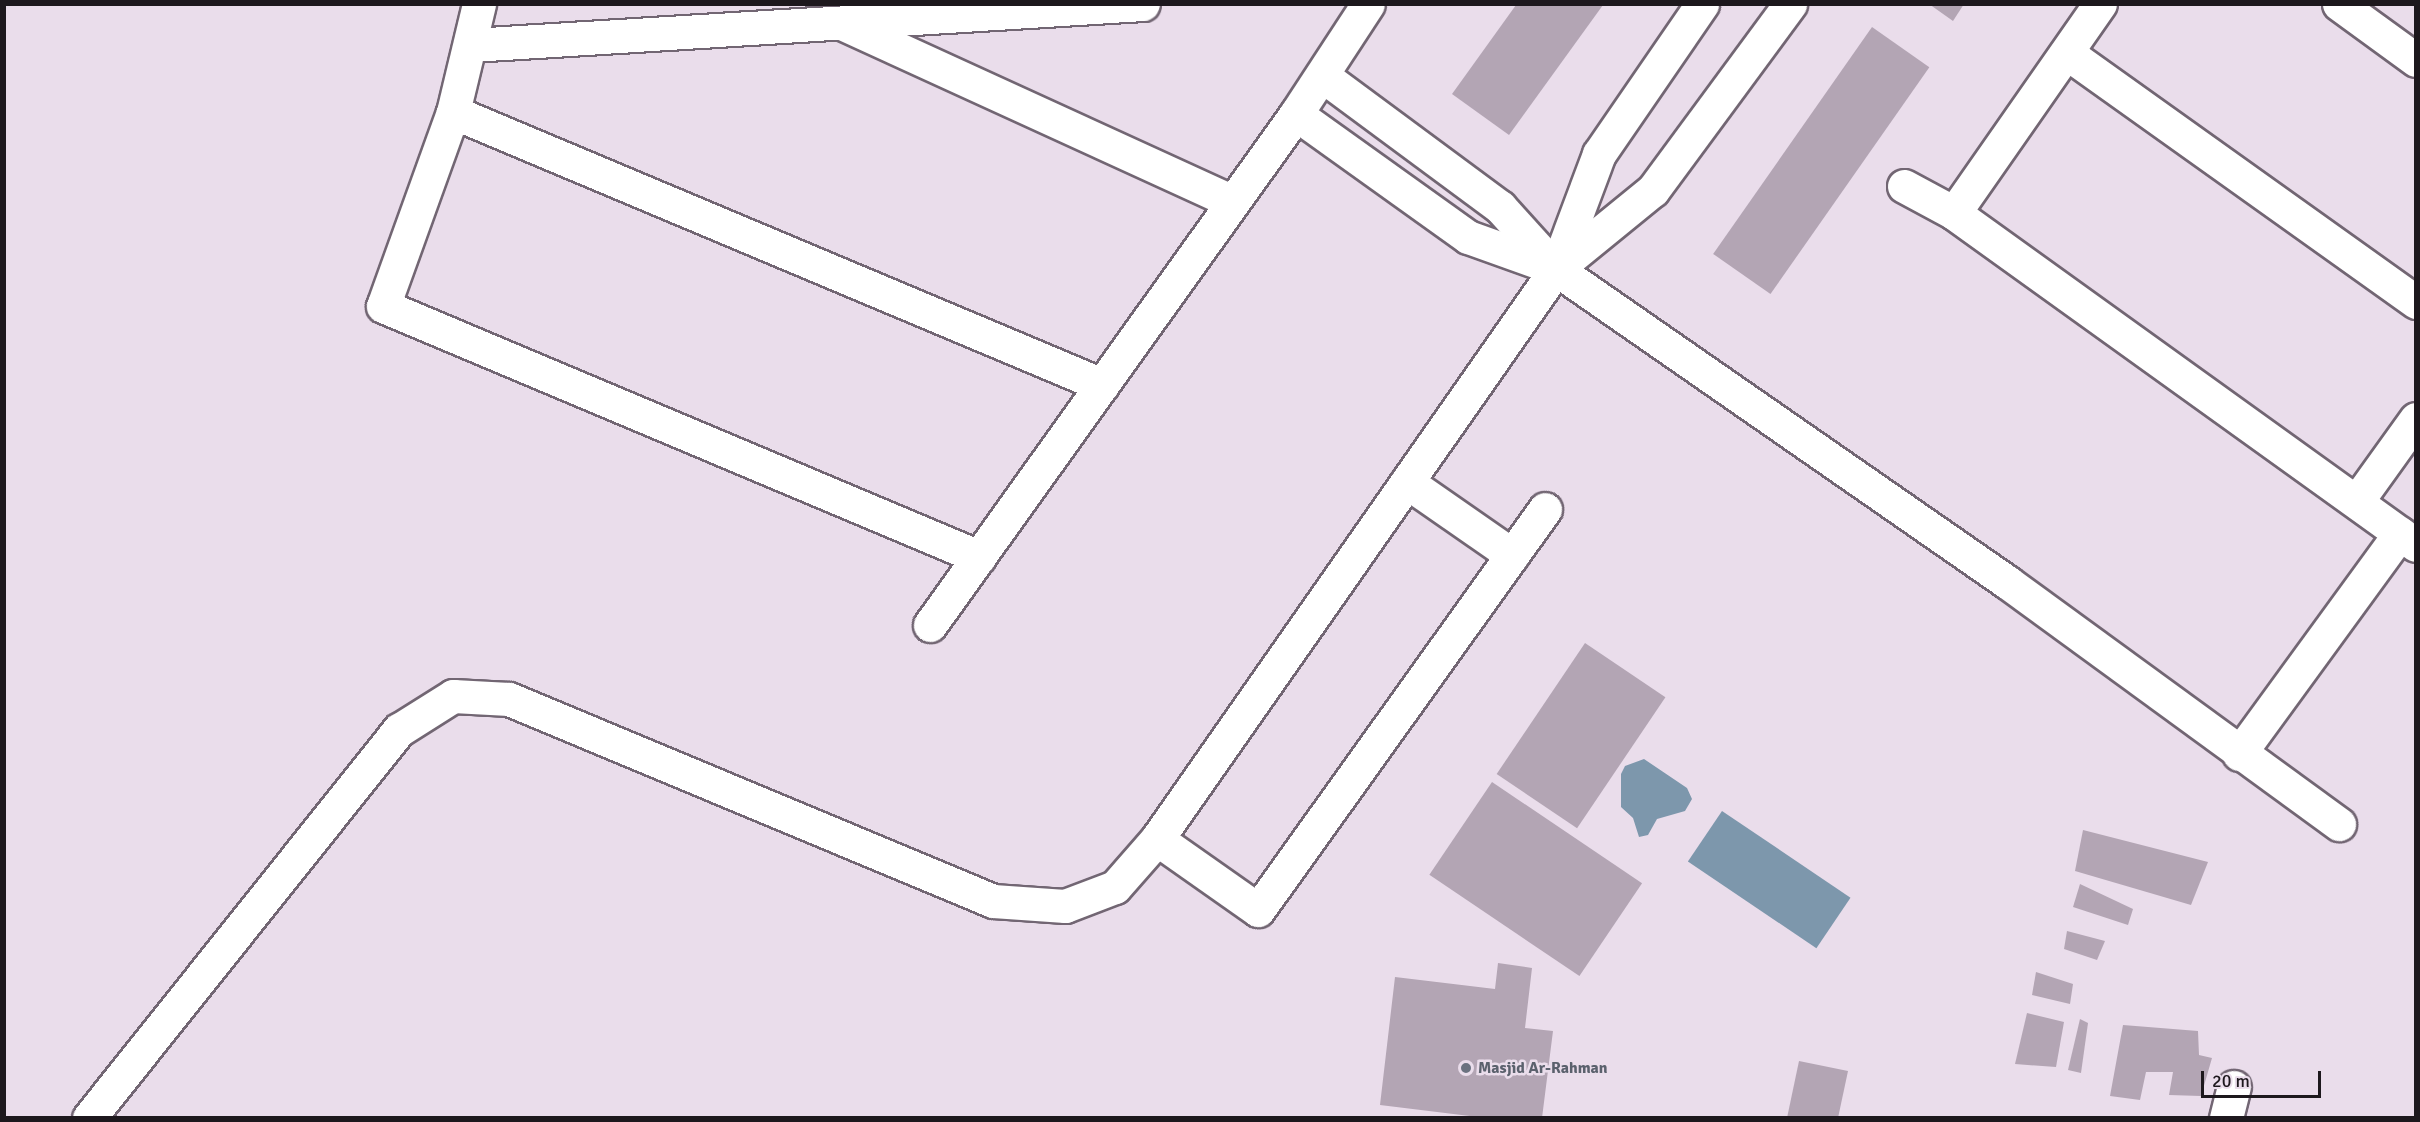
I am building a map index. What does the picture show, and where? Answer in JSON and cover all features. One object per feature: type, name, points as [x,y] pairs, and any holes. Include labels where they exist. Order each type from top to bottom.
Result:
[{"type":"street","points":[[479,4],[471,45],[453,112],[382,306],[979,557]]},
{"type":"street","points":[[471,45],[1143,4]]},
{"type":"street","points":[[930,625],[1323,76],[1368,4]]},
{"type":"street","points":[[89,1118],[399,730],[453,696],[509,699],[993,901],[1065,906],[1115,887],[1157,838],[1556,269],[1599,154],[1702,4]]},
{"type":"street","points":[[1556,269],[1653,190],[1790,4]]},
{"type":"street","points":[[1954,213],[2100,4]]},
{"type":"street","points":[[2339,4],[2415,60]]},
{"type":"street","points":[[841,23],[1232,202]]},
{"type":"street","points":[[2067,53],[2415,302]]},
{"type":"street","points":[[1323,76],[1500,207],[1556,269],[2007,582],[2339,824]]},
{"type":"street","points":[[453,112],[1102,385]]},
{"type":"street","points":[[1296,114],[1468,237],[1556,269]]},
{"type":"street","points":[[1904,186],[1954,213],[2408,539],[2240,754]]},
{"type":"street","points":[[2357,501],[2415,419]]},
{"type":"street","points":[[1407,482],[1512,555]]},
{"type":"street","points":[[1157,838],[1258,910],[1545,509]]},
{"type":"water","points":[[1644,759],[1687,788],[1692,799],[1685,811],[1657,819],[1648,835],[1639,837],[1633,818],[1621,807],[1621,774],[1625,766]]},
{"type":"water","points":[[1722,811],[1851,898],[1816,948],[1688,862]]},
{"type":"building","points":[[1929,4],[1964,4],[1953,21]]},
{"type":"building","points":[[1516,5],[1603,5],[1509,135],[1452,94]]},
{"type":"building","points":[[1872,27],[1929,67],[1770,294],[1713,254]]},
{"type":"building","points":[[1585,643],[1665,697],[1577,828],[1497,774]]},
{"type":"building","points":[[1492,782],[1642,883],[1579,976],[1429,875]]},
{"type":"building","points":[[2083,830],[2208,862],[2191,905],[2075,871]]},
{"type":"building","points":[[2080,884],[2133,909],[2128,925],[2073,907]]},
{"type":"building","points":[[2067,931],[2105,941],[2097,960],[2064,949]]},
{"type":"building","name":"Masjid Ar-Rahman","points":[[1498,963],[1532,968],[1525,1028],[1553,1031],[1542,1118],[1486,1118],[1380,1105],[1395,977],[1495,989]]},
{"type":"building","points":[[2036,972],[2073,984],[2070,1004],[2032,995]]},
{"type":"building","points":[[2027,1013],[2064,1022],[2056,1067],[2015,1064]]},
{"type":"building","points":[[2080,1019],[2088,1023],[2081,1073],[2068,1070]]},
{"type":"building","points":[[2123,1025],[2198,1031],[2199,1055],[2212,1058],[2201,1096],[2169,1095],[2173,1072],[2146,1072],[2140,1100],[2110,1096]]},
{"type":"building","points":[[1799,1061],[1848,1071],[1838,1118],[1787,1118]]},
{"type":"place","name":"Masjid Ar-Rahman","points":[[1466,1068]]}]
